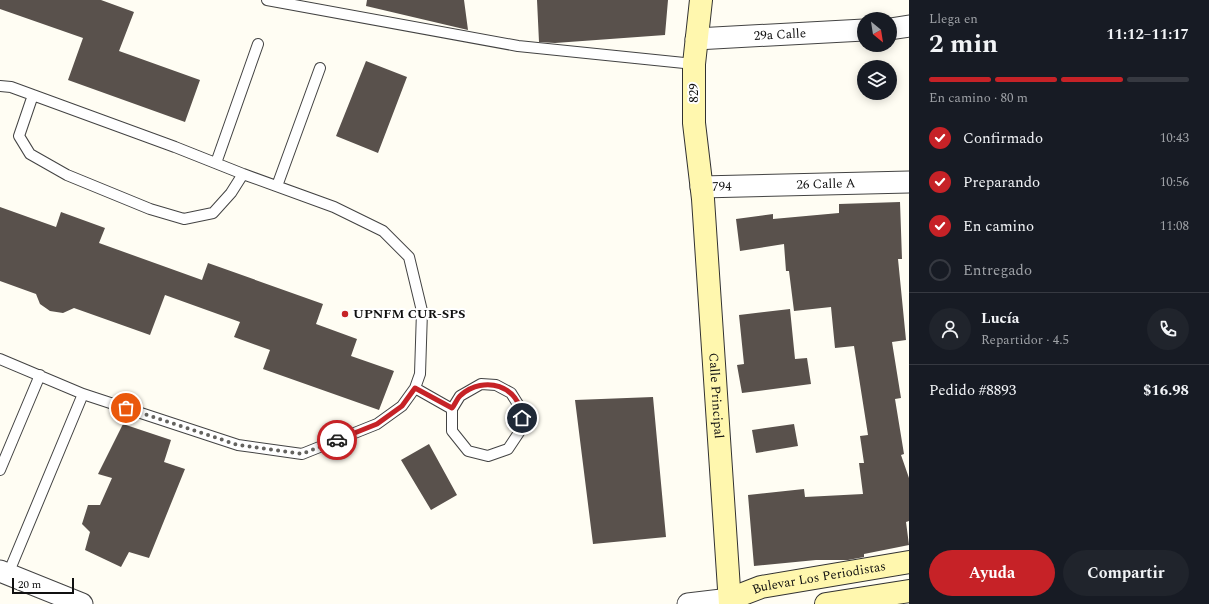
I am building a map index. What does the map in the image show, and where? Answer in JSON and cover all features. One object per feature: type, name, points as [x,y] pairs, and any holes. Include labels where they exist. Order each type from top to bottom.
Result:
[{"type":"street","name":"829","points":[[701,0],[694,64],[694,123],[701,187]]},
{"type":"street","points":[[897,28],[909,26]]},
{"type":"street","name":"29a Calle","points":[[696,39],[857,30]]},
{"type":"street","name":"26 Calle A","points":[[743,186],[909,182]]},
{"type":"street","name":"794","points":[[701,187],[743,186]]},
{"type":"street","name":"Calle Principal","points":[[701,187],[734,602]]},
{"type":"street","name":"Bulevar Los Periodistas","points":[[688,604],[734,602],[760,587],[909,562]]},
{"type":"street","points":[[4,573],[82,604]]},
{"type":"street","name":"Bulevar Los Periodistas","points":[[826,604],[909,591]]},
{"type":"lane","points":[[267,0],[518,46],[694,64]]},
{"type":"lane","points":[[216,163],[258,44]]},
{"type":"lane","points":[[277,186],[320,68]]},
{"type":"lane","points":[[0,86],[11,87],[334,207],[383,231],[409,257],[422,311],[420,374],[415,388],[402,406],[377,424],[302,454],[238,445],[84,394],[0,359]]},
{"type":"lane","points":[[33,95],[19,136],[30,154],[67,175],[150,209],[184,219],[213,213],[231,193],[243,174]]},
{"type":"lane","points":[[0,470],[40,375]]},
{"type":"lane","points":[[481,384],[496,385],[511,393],[522,409],[522,428],[508,449],[488,456],[468,451],[452,431],[452,408],[460,396],[481,384]]},
{"type":"lane","points":[[415,388],[452,408]]},
{"type":"lane","points":[[4,573],[84,394]]},
{"type":"building","points":[[0,0],[101,0],[134,12],[119,51],[200,80],[185,122],[68,80],[83,38],[0,9]]},
{"type":"building","points":[[367,0],[464,0],[468,30],[366,6]]},
{"type":"building","points":[[537,0],[668,0],[665,35],[555,43],[539,42]]},
{"type":"building","points":[[366,61],[407,77],[378,153],[336,136]]},
{"type":"building","points":[[900,202],[902,259],[898,259],[906,340],[892,342],[901,398],[895,399],[904,454],[901,455],[909,478],[909,521],[906,522],[909,545],[864,554],[864,557],[848,560],[816,560],[754,566],[748,495],[804,489],[805,497],[863,494],[859,463],[864,463],[860,436],[868,435],[854,346],[835,348],[831,307],[794,311],[789,271],[786,271],[784,244],[740,251],[736,219],[773,214],[773,219],[839,213],[839,204]]},
{"type":"building","points":[[0,207],[56,227],[61,212],[105,228],[99,243],[202,280],[208,263],[323,304],[316,324],[357,339],[351,356],[394,371],[379,410],[263,369],[270,350],[234,337],[240,322],[165,295],[150,335],[74,308],[63,313],[50,311],[40,304],[36,294],[0,281]]},
{"type":"building","points":[[790,309],[795,359],[807,358],[811,384],[742,393],[737,365],[744,364],[739,315]]},
{"type":"building","points":[[653,397],[666,537],[593,544],[575,400]]},
{"type":"building","points":[[123,424],[171,440],[164,462],[185,469],[149,558],[129,552],[121,567],[85,550],[90,532],[82,524],[88,505],[100,505],[112,478],[98,474]]},
{"type":"building","points":[[794,424],[798,446],[756,453],[752,430]]},
{"type":"building","points":[[429,444],[457,495],[431,510],[401,460]]},
{"type":"way so far","points":[[126,408],[238,445],[302,454],[337,440]]},
{"type":"place","name":"UPNFM CUR-SPS","points":[[345,314]]},
{"type":"route","points":[[337,440],[377,424],[402,406],[415,388],[452,408],[460,396],[481,384],[496,385],[511,393],[522,409],[522,418]]}]
